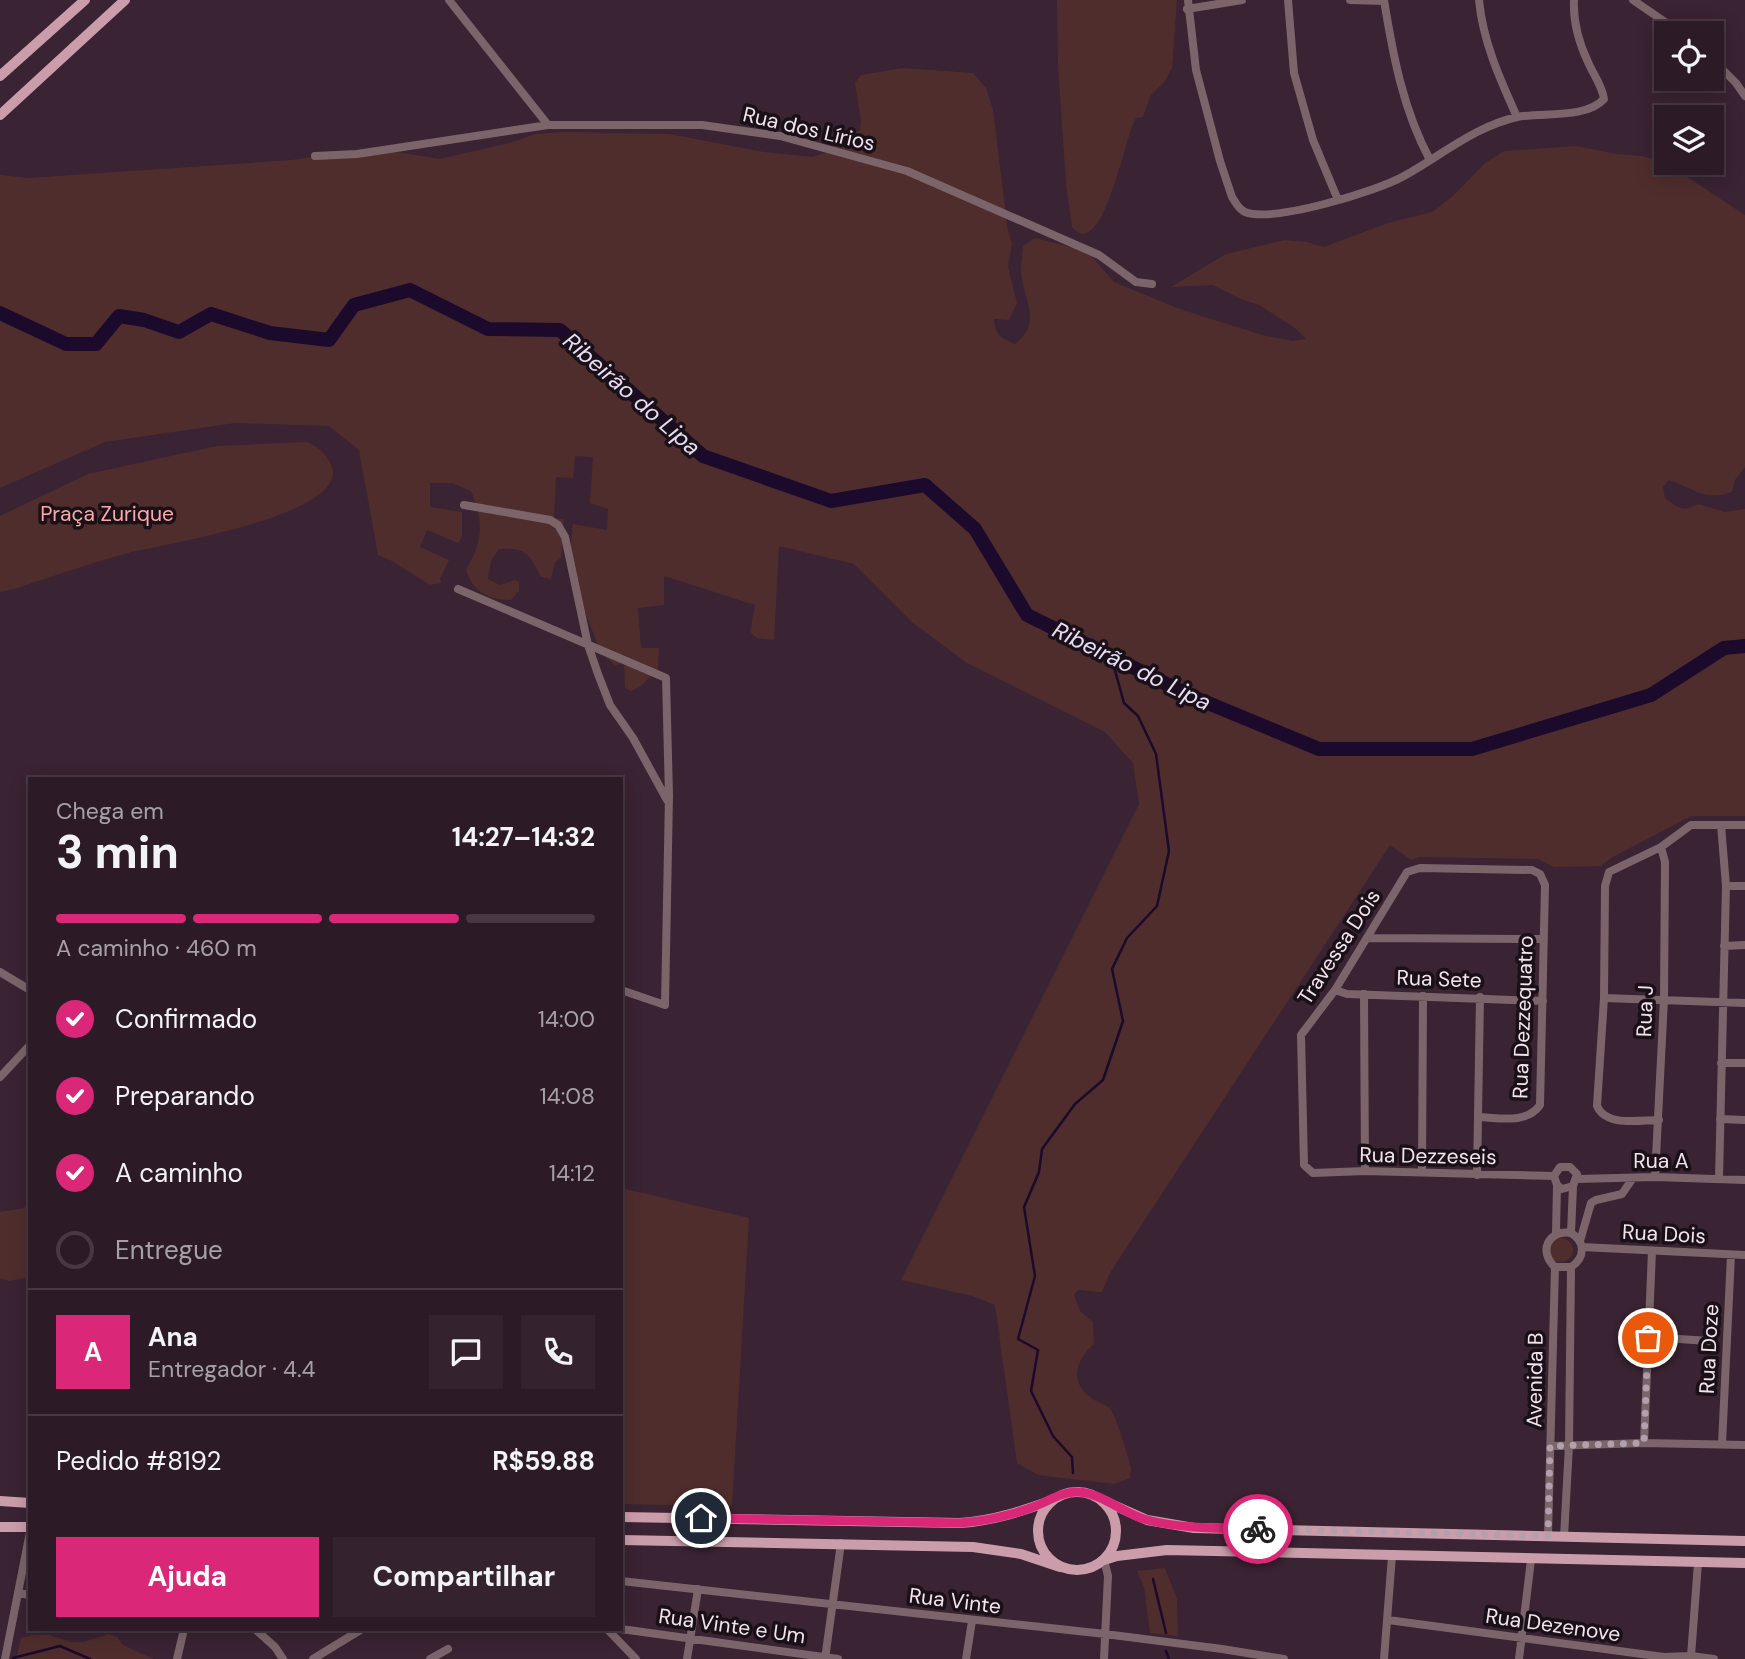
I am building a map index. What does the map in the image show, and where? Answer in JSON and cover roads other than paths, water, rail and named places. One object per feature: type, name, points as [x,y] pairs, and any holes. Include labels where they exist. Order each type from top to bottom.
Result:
[{"type":"main road","points":[[0,75],[85,0]]},
{"type":"main road","points":[[0,115],[125,0]]},
{"type":"main road","points":[[623,1517],[960,1523],[1007,1516],[1076,1492],[1088,1494],[1147,1520],[1194,1528],[1745,1541]]},
{"type":"main road","points":[[1100,1499],[1112,1513],[1116,1531],[1113,1548],[1104,1560]]},
{"type":"main road","points":[[1053,1500],[1043,1510],[1038,1523],[1038,1538],[1045,1555],[1060,1567]]},
{"type":"main road","points":[[0,1501],[28,1503]]},
{"type":"main road","points":[[0,1527],[28,1527]]},
{"type":"main road","points":[[623,1540],[841,1543],[996,1549],[1023,1554],[1075,1571],[1091,1569],[1104,1560],[1117,1556],[1167,1550],[1745,1563]]},
{"type":"street","points":[[449,0],[548,125]]},
{"type":"street","points":[[1242,0],[1188,5],[1196,70],[1224,173],[1238,208],[1248,214],[1283,212],[1374,190],[1403,177],[1480,130],[1517,117],[1586,110],[1599,105],[1604,99],[1603,90],[1587,60],[1574,19],[1574,0]]},
{"type":"street","points":[[1289,0],[1294,73],[1313,140],[1338,200]]},
{"type":"street","points":[[1350,0],[1384,1],[1394,62],[1419,139],[1430,160]]},
{"type":"street","points":[[1479,0],[1481,21],[1494,67],[1517,117]]},
{"type":"street","points":[[1633,0],[1664,21]]},
{"type":"street","points":[[1724,72],[1744,96]]},
{"type":"street","name":"Rua dos Lírios","points":[[315,156],[358,154],[548,125],[702,125],[799,141],[907,171],[1099,255],[1136,282],[1152,284]]},
{"type":"street","points":[[464,505],[550,520],[558,525],[565,537],[588,645],[610,705],[639,747],[663,790],[668,805]]},
{"type":"street","points":[[458,589],[666,678],[668,805],[665,1005],[623,991]]},
{"type":"street","points":[[1659,1120],[1610,1120],[1600,1113],[1597,1105],[1604,998],[1605,886],[1609,872],[1661,847],[1691,825],[1745,825]]},
{"type":"street","points":[[1719,1179],[1726,886],[1721,825]]},
{"type":"street","name":"Rua J","points":[[1655,1177],[1664,999],[1665,862],[1661,847]]},
{"type":"street","name":"Travessa Dois","points":[[1304,1165],[1301,1035],[1335,990],[1407,872],[1420,868],[1532,870]]},
{"type":"street","name":"Rua Dezzequatro","points":[[1479,1117],[1517,1119],[1534,1114],[1540,1105],[1545,885],[1540,874],[1532,870]]},
{"type":"street","points":[[1726,886],[1745,886]]},
{"type":"street","points":[[1367,937],[1543,939]]},
{"type":"street","points":[[1724,946],[1745,946]]},
{"type":"street","points":[[0,972],[28,989]]},
{"type":"street","name":"Rua Sete","points":[[1335,990],[1347,994],[1543,1001]]},
{"type":"street","points":[[1364,994],[1365,1171]]},
{"type":"street","points":[[1422,1172],[1423,996]]},
{"type":"street","points":[[1477,1175],[1480,997]]},
{"type":"street","points":[[1604,998],[1745,1003]]},
{"type":"street","points":[[0,1077],[28,1047]]},
{"type":"street","points":[[1721,1063],[1745,1063]]},
{"type":"street","points":[[1720,1119],[1745,1120]]},
{"type":"street","name":"Rua Dezzeseis","points":[[1304,1165],[1313,1173],[1365,1171],[1554,1175]]},
{"type":"street","points":[[1571,1233],[1556,1233],[1557,1185],[1554,1175],[1560,1167],[1565,1166],[1574,1170],[1571,1233],[1581,1244]]},
{"type":"street","name":"Rua A","points":[[1575,1183],[1655,1177],[1745,1180]]},
{"type":"street","name":"Avenida B","points":[[1564,1537],[1569,1445],[1571,1268],[1580,1259],[1591,1203],[1622,1194],[1633,1178]]},
{"type":"street","points":[[1557,1185],[1562,1188],[1575,1183]]},
{"type":"street","name":"Avenida B","points":[[1548,1536],[1555,1267],[1546,1254],[1546,1245],[1556,1233]]},
{"type":"street","name":"Rua Dois","points":[[1581,1244],[1652,1251],[1745,1255]]},
{"type":"street","points":[[1644,1443],[1652,1251]]},
{"type":"street","name":"Rua Doze","points":[[1722,1444],[1731,1255]]},
{"type":"street","points":[[1555,1267],[1571,1268]]},
{"type":"street","points":[[1648,1338],[1709,1340]]},
{"type":"street","points":[[1550,1446],[1745,1444]]},
{"type":"street","points":[[5,1659],[28,1542]]},
{"type":"street","points":[[825,1658],[841,1543]]},
{"type":"street","points":[[1384,1659],[1392,1556]]},
{"type":"street","points":[[1104,1560],[1108,1576],[1104,1659]]},
{"type":"street","points":[[1519,1659],[1531,1560]]},
{"type":"street","points":[[1690,1656],[1698,1563]]},
{"type":"street","name":"Rua Vinte","points":[[623,1581],[1105,1634],[1241,1656],[1284,1659]]},
{"type":"street","points":[[687,1659],[698,1589]]},
{"type":"street","points":[[18,1593],[28,1595]]},
{"type":"street","name":"Rua Dezenove","points":[[1388,1620],[1664,1658],[1690,1656],[1714,1659]]},
{"type":"street","points":[[966,1659],[972,1621]]},
{"type":"street","name":"Rua Vinte e Um","points":[[623,1629],[838,1659]]},
{"type":"street","points":[[177,1659],[184,1631]]},
{"type":"street","points":[[257,1631],[275,1647],[283,1659]]},
{"type":"street","points":[[313,1659],[329,1656],[360,1631]]},
{"type":"street","points":[[609,1631],[636,1659]]},
{"type":"street","points":[[430,1659],[448,1649]]},
{"type":"waterway","name":"Ribeirão do Lipa","points":[[0,313],[66,344],[96,344],[119,316],[144,320],[179,332],[211,314],[270,333],[329,340],[354,305],[410,290],[488,329],[560,330],[703,456],[831,501],[925,485],[975,529],[1027,615],[1191,696],[1319,749],[1472,749],[1651,695],[1724,648],[1745,646]]},
{"type":"waterway","points":[[1073,1473],[1072,1457],[1053,1436],[1031,1391],[1038,1350],[1018,1339],[1035,1276],[1024,1207],[1039,1172],[1042,1149],[1075,1104],[1103,1080],[1123,1021],[1112,969],[1127,938],[1157,906],[1169,851],[1156,754],[1138,716],[1124,703],[1111,656]]},
{"type":"waterway","points":[[1153,1579],[1166,1633]]},
{"type":"waterway","points":[[13,1658],[60,1646],[90,1659]]},
{"type":"waterway","points":[[1166,1651],[1169,1659]]},
{"type":"park label","name":"Praça Zurique","points":[[107,514]]}]
